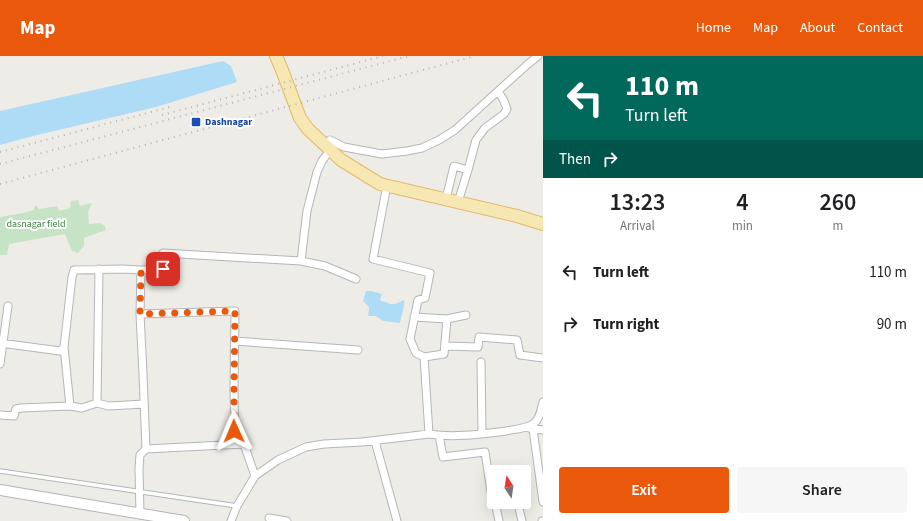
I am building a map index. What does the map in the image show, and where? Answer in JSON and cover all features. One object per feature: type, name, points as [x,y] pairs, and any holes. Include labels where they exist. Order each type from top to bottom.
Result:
[{"type":"main road","points":[[276,56],[300,118],[308,129],[330,145],[341,160],[380,184],[517,216],[543,224]]},
{"type":"street","points":[[301,261],[307,211],[317,172],[330,145],[382,154],[422,148],[455,130],[538,56]]},
{"type":"street","points":[[458,202],[476,140],[485,128],[504,114],[507,109],[498,91]]},
{"type":"street","points":[[446,199],[454,166],[468,170]]},
{"type":"street","points":[[387,185],[373,259],[430,273],[425,298],[418,300],[410,339],[416,353],[424,357],[444,354],[446,319]]},
{"type":"street","points":[[70,406],[64,346],[74,270],[163,269],[163,253],[301,261],[325,266],[356,279]]},
{"type":"street","points":[[97,403],[99,269]]},
{"type":"street","points":[[141,270],[140,314],[146,449]]},
{"type":"street","points":[[0,364],[8,306]]},
{"type":"street","points":[[140,314],[235,311],[234,444]]},
{"type":"street","points":[[414,317],[446,319],[466,315]]},
{"type":"street","points":[[445,346],[478,347],[479,337],[517,340],[520,355],[543,358]]},
{"type":"street","points":[[235,341],[358,350]]},
{"type":"street","points":[[2,343],[60,351],[64,346]]},
{"type":"street","points":[[424,357],[429,434]]},
{"type":"street","points":[[481,362],[482,434]]},
{"type":"street","points":[[543,402],[539,417],[530,428],[543,502]]},
{"type":"street","points":[[0,415],[14,416],[16,408],[70,406],[82,408],[97,403],[109,406],[144,404]]},
{"type":"street","points":[[231,521],[237,506],[255,476],[278,460],[306,447],[324,444],[375,441],[429,434],[455,436],[530,428],[543,430]]},
{"type":"street","points":[[439,435],[443,457],[485,452],[487,465]]},
{"type":"street","points":[[375,441],[397,521]]},
{"type":"street","points":[[140,514],[140,455],[146,449],[244,444],[255,476]]},
{"type":"street","points":[[0,490],[184,521]]},
{"type":"street","points":[[496,509],[499,521]]},
{"type":"street","points":[[519,509],[522,521]]},
{"type":"street","points":[[269,518],[287,521]]},
{"type":"lane","points":[[0,471],[237,506]]},
{"type":"green space","name":"dasnagar field","points":[[78,200],[80,206],[92,203],[88,212],[89,224],[100,223],[105,226],[106,230],[84,238],[84,246],[78,253],[72,251],[65,234],[9,244],[7,255],[0,255],[0,217],[34,210],[35,205],[39,209],[57,206],[59,211],[70,208],[71,201]]},
{"type":"water","points":[[223,61],[231,66],[237,82],[156,107],[0,145],[0,111]]},
{"type":"water","points":[[366,291],[382,294],[380,299],[381,301],[391,304],[396,304],[404,300],[400,323],[383,321],[376,316],[368,316],[369,307],[363,301]]},
{"type":"railway","points":[[162,115],[383,56]]},
{"type":"railway","points":[[0,164],[409,56]]},
{"type":"railway","points":[[0,184],[475,56]]},
{"type":"railway","points":[[0,152],[170,107]]},
{"type":"place","name":"Dashnagar","points":[[196,122]]},
{"type":"route","points":[[163,269],[141,270],[140,314],[235,311],[234,431]]}]
